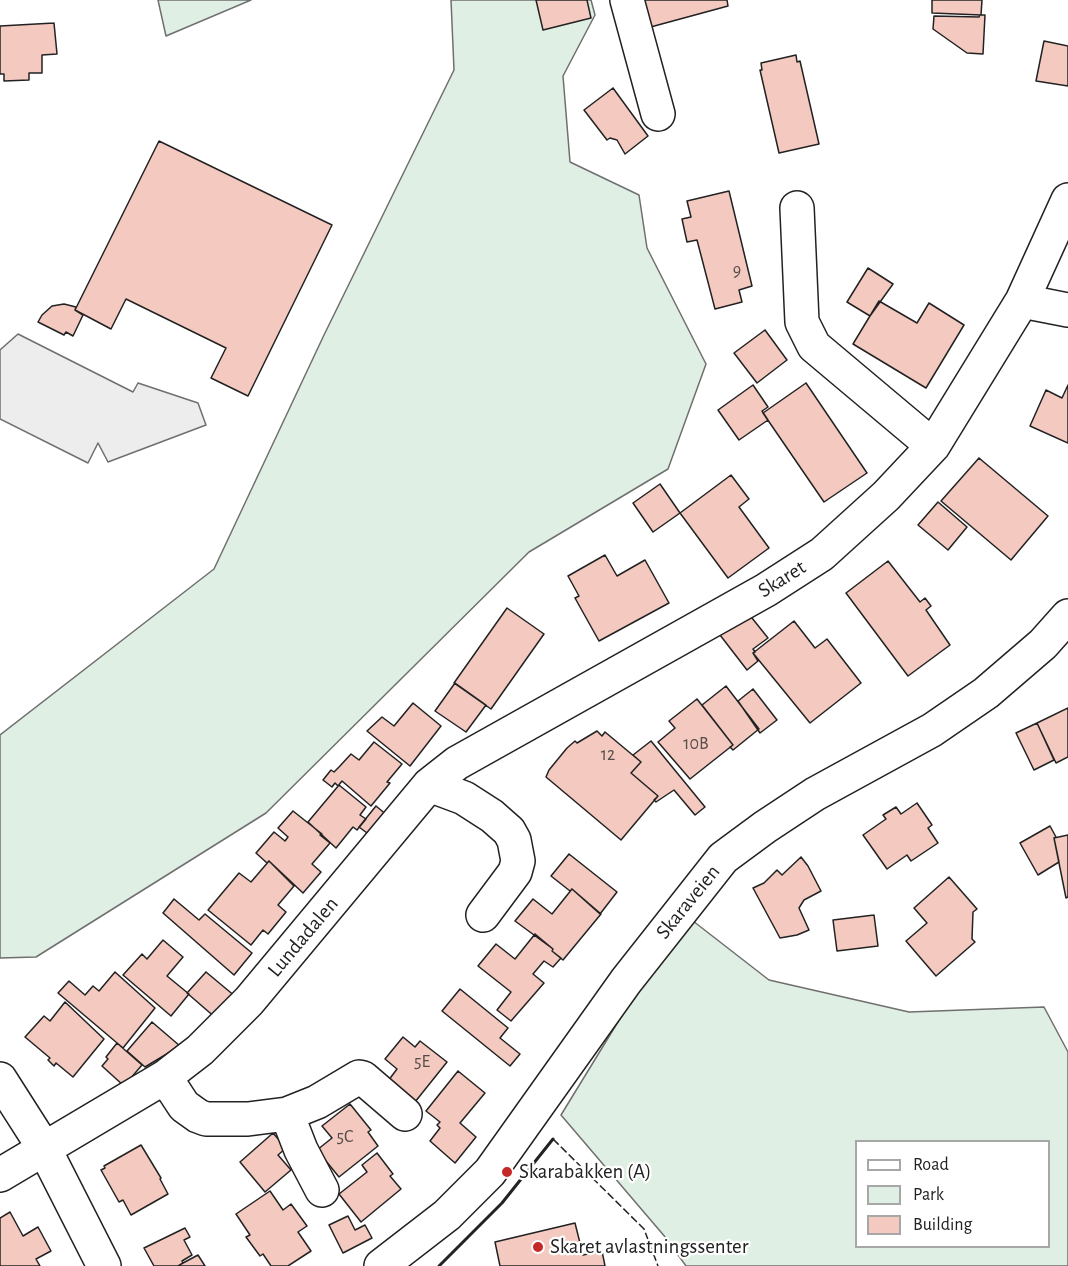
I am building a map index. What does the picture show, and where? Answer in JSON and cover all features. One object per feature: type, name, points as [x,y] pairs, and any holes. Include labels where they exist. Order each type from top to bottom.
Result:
[{"type":"street","points":[[627,0],[658,114]]},
{"type":"street","name":"Skaret","points":[[457,763],[766,590],[822,554],[886,496],[933,446],[1022,301],[1068,200]]},
{"type":"street","points":[[797,208],[802,322],[814,346],[933,446]]},
{"type":"street","points":[[1022,301],[1068,310]]},
{"type":"street","name":"Skaraveien","points":[[381,1266],[447,1215],[490,1172],[626,981],[723,858],[815,794],[932,730],[977,699],[1043,644],[1068,616]]},
{"type":"street","name":"Lundadalen","points":[[0,1175],[165,1077],[200,1050],[249,1001],[429,785],[457,763]]},
{"type":"street","points":[[429,785],[464,798],[492,816],[509,831],[514,840],[518,861],[515,872],[483,915]]},
{"type":"street","points":[[165,1077],[184,1106],[206,1119],[248,1119],[287,1114],[317,1102],[359,1077],[405,1114]]},
{"type":"street","points":[[0,1079],[44,1148],[104,1266]]},
{"type":"street","points":[[287,1114],[301,1150],[322,1190]]},
{"type":"green space","points":[[158,0],[251,0],[166,36]]},
{"type":"green space","points":[[451,0],[591,0],[595,15],[563,76],[570,162],[639,195],[647,248],[706,364],[668,469],[529,552],[266,813],[36,957],[0,958],[0,735],[214,569],[324,335],[454,70]]},
{"type":"green space","points":[[684,914],[769,980],[909,1012],[1044,1007],[1068,1052],[1068,1266],[686,1266],[666,1238],[561,1115]]},
{"type":"shaded area","points":[[18,334],[133,392],[138,383],[198,403],[206,425],[108,462],[98,443],[88,463],[0,419],[0,350]]},
{"type":"building","points":[[536,0],[587,0],[591,18],[543,30]]},
{"type":"building","points":[[640,0],[727,0],[728,6],[647,28]]},
{"type":"building","points":[[932,0],[982,0],[981,15],[932,13]]},
{"type":"building","points":[[985,15],[983,54],[967,53],[933,29],[934,16],[979,17]]},
{"type":"building","points":[[54,23],[57,54],[42,55],[42,73],[29,73],[29,80],[4,81],[4,74],[0,74],[0,26]]},
{"type":"building","points":[[1044,41],[1068,46],[1068,86],[1036,81]]},
{"type":"building","points":[[796,55],[797,62],[800,61],[819,144],[779,153],[760,70],[762,70],[761,63]]},
{"type":"building","points":[[613,88],[648,136],[625,154],[617,140],[610,138],[607,140],[584,110]]},
{"type":"building","points":[[159,141],[332,225],[248,396],[211,378],[226,348],[126,299],[111,329],[75,310]]},
{"type":"building","points":[[729,191],[752,286],[739,290],[742,302],[715,309],[697,240],[687,242],[682,219],[691,217],[687,201]]},
{"type":"building","points":[[868,268],[893,284],[870,316],[847,302]]},
{"type":"building","points":[[879,301],[917,323],[929,303],[964,325],[926,388],[853,344]]},
{"type":"building","points":[[64,304],[76,307],[75,310],[83,315],[73,336],[66,332],[64,335],[38,322],[52,306]]},
{"type":"building","points":[[765,330],[787,360],[757,383],[734,353]]},
{"type":"building","points":[[806,383],[867,473],[824,502],[763,413]]},
{"type":"building","points":[[753,385],[768,407],[762,411],[768,420],[739,440],[718,410]]},
{"type":"building","points":[[1068,385],[1068,443],[1030,426],[1046,390],[1062,398]]},
{"type":"building","points":[[979,458],[1048,516],[1011,560],[941,501]]},
{"type":"building","points":[[731,475],[749,499],[739,507],[769,548],[728,578],[680,513]]},
{"type":"building","points":[[660,484],[680,513],[653,532],[633,503]]},
{"type":"building","points":[[938,502],[967,527],[948,550],[918,525]]},
{"type":"building","points":[[605,555],[617,576],[645,560],[669,603],[599,641],[575,598],[579,596],[568,576]]},
{"type":"building","points":[[888,561],[920,602],[925,598],[931,606],[926,610],[950,645],[908,676],[846,593]]},
{"type":"building","points":[[507,608],[544,634],[491,709],[454,683]]},
{"type":"building","points":[[748,613],[768,638],[753,649],[758,661],[747,670],[720,635]]},
{"type":"building","points":[[794,621],[815,648],[827,639],[861,683],[810,723],[753,653]]},
{"type":"building","points":[[455,683],[486,705],[466,732],[435,711]]},
{"type":"building","points":[[726,686],[759,729],[733,750],[730,747],[733,745],[702,705]]},
{"type":"building","points":[[753,689],[777,720],[760,733],[738,701]]},
{"type":"building","points":[[697,699],[733,745],[690,779],[658,742],[675,728],[669,721]]},
{"type":"building","points":[[413,703],[441,726],[410,766],[367,731],[382,717],[394,726]]},
{"type":"building","points":[[1068,708],[1068,757],[1056,763],[1037,723]]},
{"type":"building","points":[[1037,723],[1054,760],[1034,770],[1016,733]]},
{"type":"building","points":[[597,731],[602,736],[605,732],[641,762],[631,773],[658,796],[621,840],[546,777],[567,748],[575,741],[577,743]]},
{"type":"building","points":[[651,741],[705,807],[695,815],[674,790],[656,802],[654,800],[658,796],[631,773],[641,762],[633,755]]},
{"type":"building","points":[[374,742],[402,764],[371,806],[342,781],[338,786],[335,783],[332,787],[323,780],[331,770],[334,772],[351,754],[359,760]]},
{"type":"building","points":[[339,785],[366,807],[360,815],[366,819],[357,830],[353,827],[336,848],[308,822]]},
{"type":"building","points":[[917,803],[932,825],[928,828],[938,843],[911,861],[907,855],[887,869],[863,835],[886,819],[883,815],[896,807],[901,814]]},
{"type":"building","points":[[376,806],[388,816],[371,836],[359,827]]},
{"type":"building","points":[[293,811],[330,843],[312,864],[321,872],[303,893],[269,861],[267,863],[256,853],[274,832],[285,841],[288,837],[278,828]]},
{"type":"building","points":[[1050,826],[1056,837],[1054,838],[1059,862],[1038,875],[1020,843]]},
{"type":"building","points":[[1068,835],[1068,897],[1066,898],[1054,838]]},
{"type":"building","points":[[569,854],[617,892],[600,914],[572,889],[570,891],[551,876]]},
{"type":"building","points":[[801,857],[821,891],[804,900],[799,908],[809,930],[780,938],[753,888],[764,883],[777,870],[782,875]]},
{"type":"building","points":[[269,861],[294,886],[278,905],[286,912],[268,934],[263,930],[251,945],[208,910],[239,873],[251,882]]},
{"type":"building","points":[[949,877],[977,909],[973,912],[972,939],[975,942],[936,976],[906,941],[927,923],[914,908]]},
{"type":"building","points":[[572,889],[601,914],[563,960],[552,951],[553,949],[515,921],[533,899],[552,914]]},
{"type":"building","points":[[174,899],[199,920],[205,914],[252,953],[234,975],[163,913]]},
{"type":"building","points":[[874,915],[878,946],[837,951],[833,920]]},
{"type":"building","points":[[535,934],[561,958],[553,967],[544,961],[533,974],[544,983],[511,1021],[497,1010],[511,992],[478,966],[496,944],[515,959]]},
{"type":"building","points":[[163,940],[183,957],[167,976],[189,994],[171,1016],[123,975],[142,954],[147,959]]},
{"type":"building","points":[[115,972],[155,1008],[123,1048],[58,993],[69,981],[85,995],[93,986],[99,991]]},
{"type":"building","points":[[206,972],[236,997],[217,1019],[187,993]]},
{"type":"building","points":[[460,989],[508,1028],[500,1038],[520,1054],[510,1066],[442,1011]]},
{"type":"building","points":[[65,1002],[104,1039],[73,1077],[56,1063],[54,1066],[48,1060],[50,1058],[25,1037],[44,1016],[50,1021]]},
{"type":"building","points":[[152,1022],[180,1046],[145,1067],[127,1051]]},
{"type":"building","points":[[403,1037],[415,1047],[420,1041],[447,1062],[415,1102],[388,1081],[397,1069],[385,1059]]},
{"type":"building","points":[[117,1043],[142,1065],[124,1086],[102,1066]]},
{"type":"building","points":[[458,1071],[485,1093],[460,1123],[476,1137],[455,1163],[430,1141],[440,1128],[437,1125],[440,1122],[426,1111]]},
{"type":"building","points":[[350,1104],[371,1130],[368,1132],[378,1146],[339,1177],[317,1150],[332,1138],[322,1126]]},
{"type":"building","points":[[273,1133],[286,1148],[278,1155],[291,1170],[265,1192],[240,1162]]},
{"type":"building","points":[[141,1145],[168,1194],[131,1215],[123,1200],[119,1202],[101,1170],[105,1168],[104,1166]]},
{"type":"building","points":[[377,1153],[393,1174],[390,1176],[401,1189],[361,1222],[339,1194],[367,1172],[362,1165]]},
{"type":"building","points":[[270,1191],[283,1210],[291,1204],[307,1226],[298,1232],[311,1251],[288,1266],[271,1266],[263,1254],[260,1256],[246,1237],[250,1235],[236,1214]]},
{"type":"building","points":[[10,1212],[23,1236],[38,1227],[51,1251],[36,1259],[40,1266],[0,1266],[0,1218]]},
{"type":"building","points":[[348,1216],[355,1230],[365,1225],[372,1238],[343,1253],[329,1225]]},
{"type":"building","name":"Skaret avlastningssenter","points":[[575,1223],[583,1255],[602,1251],[605,1266],[500,1266],[495,1242]]},
{"type":"building","points":[[185,1228],[190,1237],[184,1240],[192,1255],[178,1266],[154,1266],[144,1248]]},
{"type":"building","points":[[198,1255],[205,1266],[178,1266],[183,1263]]},
{"type":"fence","points":[[553,1139],[644,1229],[658,1266]]},
{"type":"wall","points":[[439,1266],[502,1203],[553,1139]]},
{"type":"place","name":"Skarabakken (A)","points":[[507,1172]]},
{"type":"place","name":"Skaret avlastningssenter","points":[[538,1247]]}]
